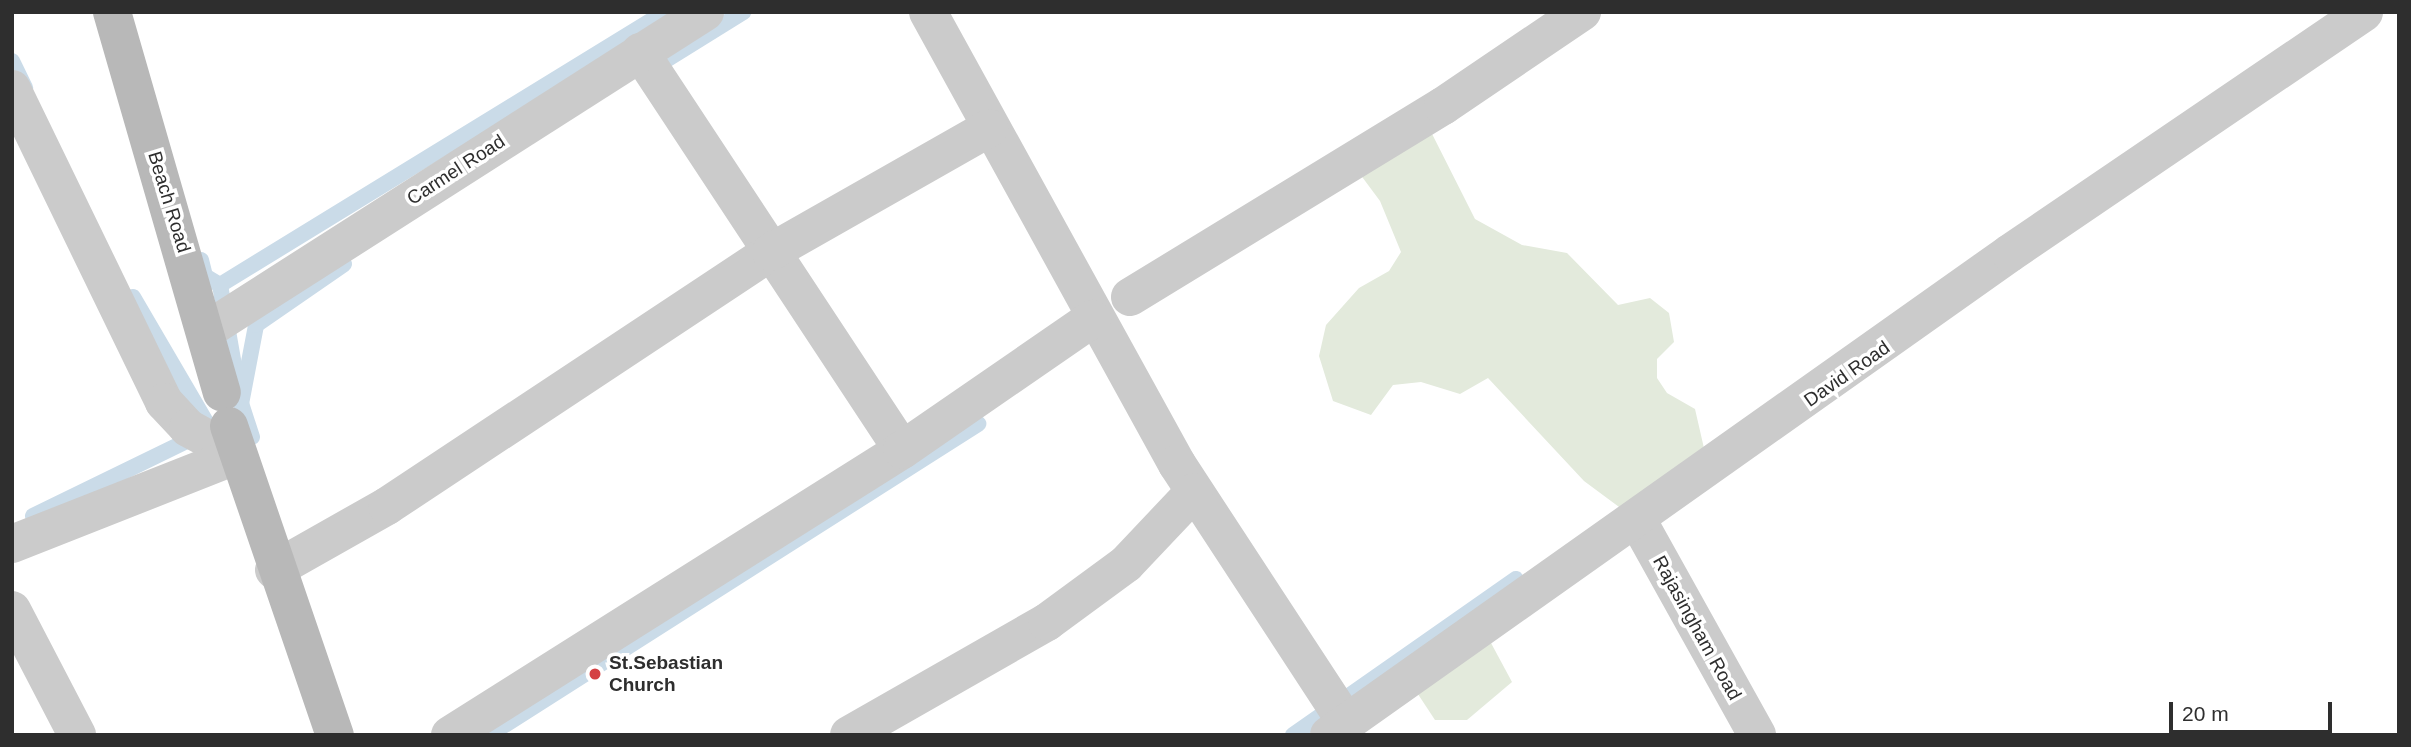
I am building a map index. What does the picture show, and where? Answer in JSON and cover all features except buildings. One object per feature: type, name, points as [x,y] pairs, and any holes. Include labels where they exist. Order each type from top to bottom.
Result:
[{"type":"main road","name":"Beach Road","points":[[112,12],[207,330],[230,425],[274,570],[335,735]]},
{"type":"street","name":"Carmel Road","points":[[207,330],[705,12]]},
{"type":"street","points":[[928,12],[1093,319],[1194,492],[1338,728]]},
{"type":"street","points":[[1130,297],[1443,106],[1582,12]]},
{"type":"street","name":"David Road","points":[[1338,728],[1637,521],[2010,253],[2364,12]]},
{"type":"street","points":[[639,52],[902,450]]},
{"type":"street","points":[[12,89],[164,402],[188,429],[230,425]]},
{"type":"street","points":[[274,570],[387,506],[771,252],[989,128]]},
{"type":"street","points":[[450,735],[902,450],[1093,319]]},
{"type":"street","points":[[12,544],[230,425]]},
{"type":"street","points":[[859,732],[1047,622],[1126,565],[1194,492]]},
{"type":"street","name":"Rajasingham Road","points":[[1637,521],[1757,735]]},
{"type":"street","points":[[12,610],[77,735]]},
{"type":"shaded area","points":[[1424,118],[1475,219],[1522,245],[1567,253],[1618,305],[1650,298],[1669,313],[1674,342],[1657,359],[1657,378],[1667,393],[1695,409],[1709,470],[1638,521],[1584,481],[1488,378],[1460,394],[1421,382],[1393,385],[1371,415],[1333,401],[1319,356],[1326,325],[1359,288],[1389,271],[1401,252],[1380,201],[1351,162]]},
{"type":"shaded area","points":[[1491,643],[1512,682],[1467,720],[1435,720],[1408,679]]},
{"type":"waterway","points":[[220,285],[665,12]]},
{"type":"waterway","points":[[650,70],[743,12]]},
{"type":"waterway","points":[[12,61],[25,88]]},
{"type":"waterway","points":[[201,260],[205,276],[220,285],[237,382]]},
{"type":"waterway","points":[[252,437],[241,404],[256,325],[344,264]]},
{"type":"waterway","points":[[133,297],[210,429]]},
{"type":"waterway","points":[[489,735],[978,424]]},
{"type":"waterway","points":[[33,516],[199,435]]},
{"type":"waterway","points":[[1293,735],[1516,579]]},
{"type":"place","name":"St.Sebastian Church","points":[[595,674]]}]
